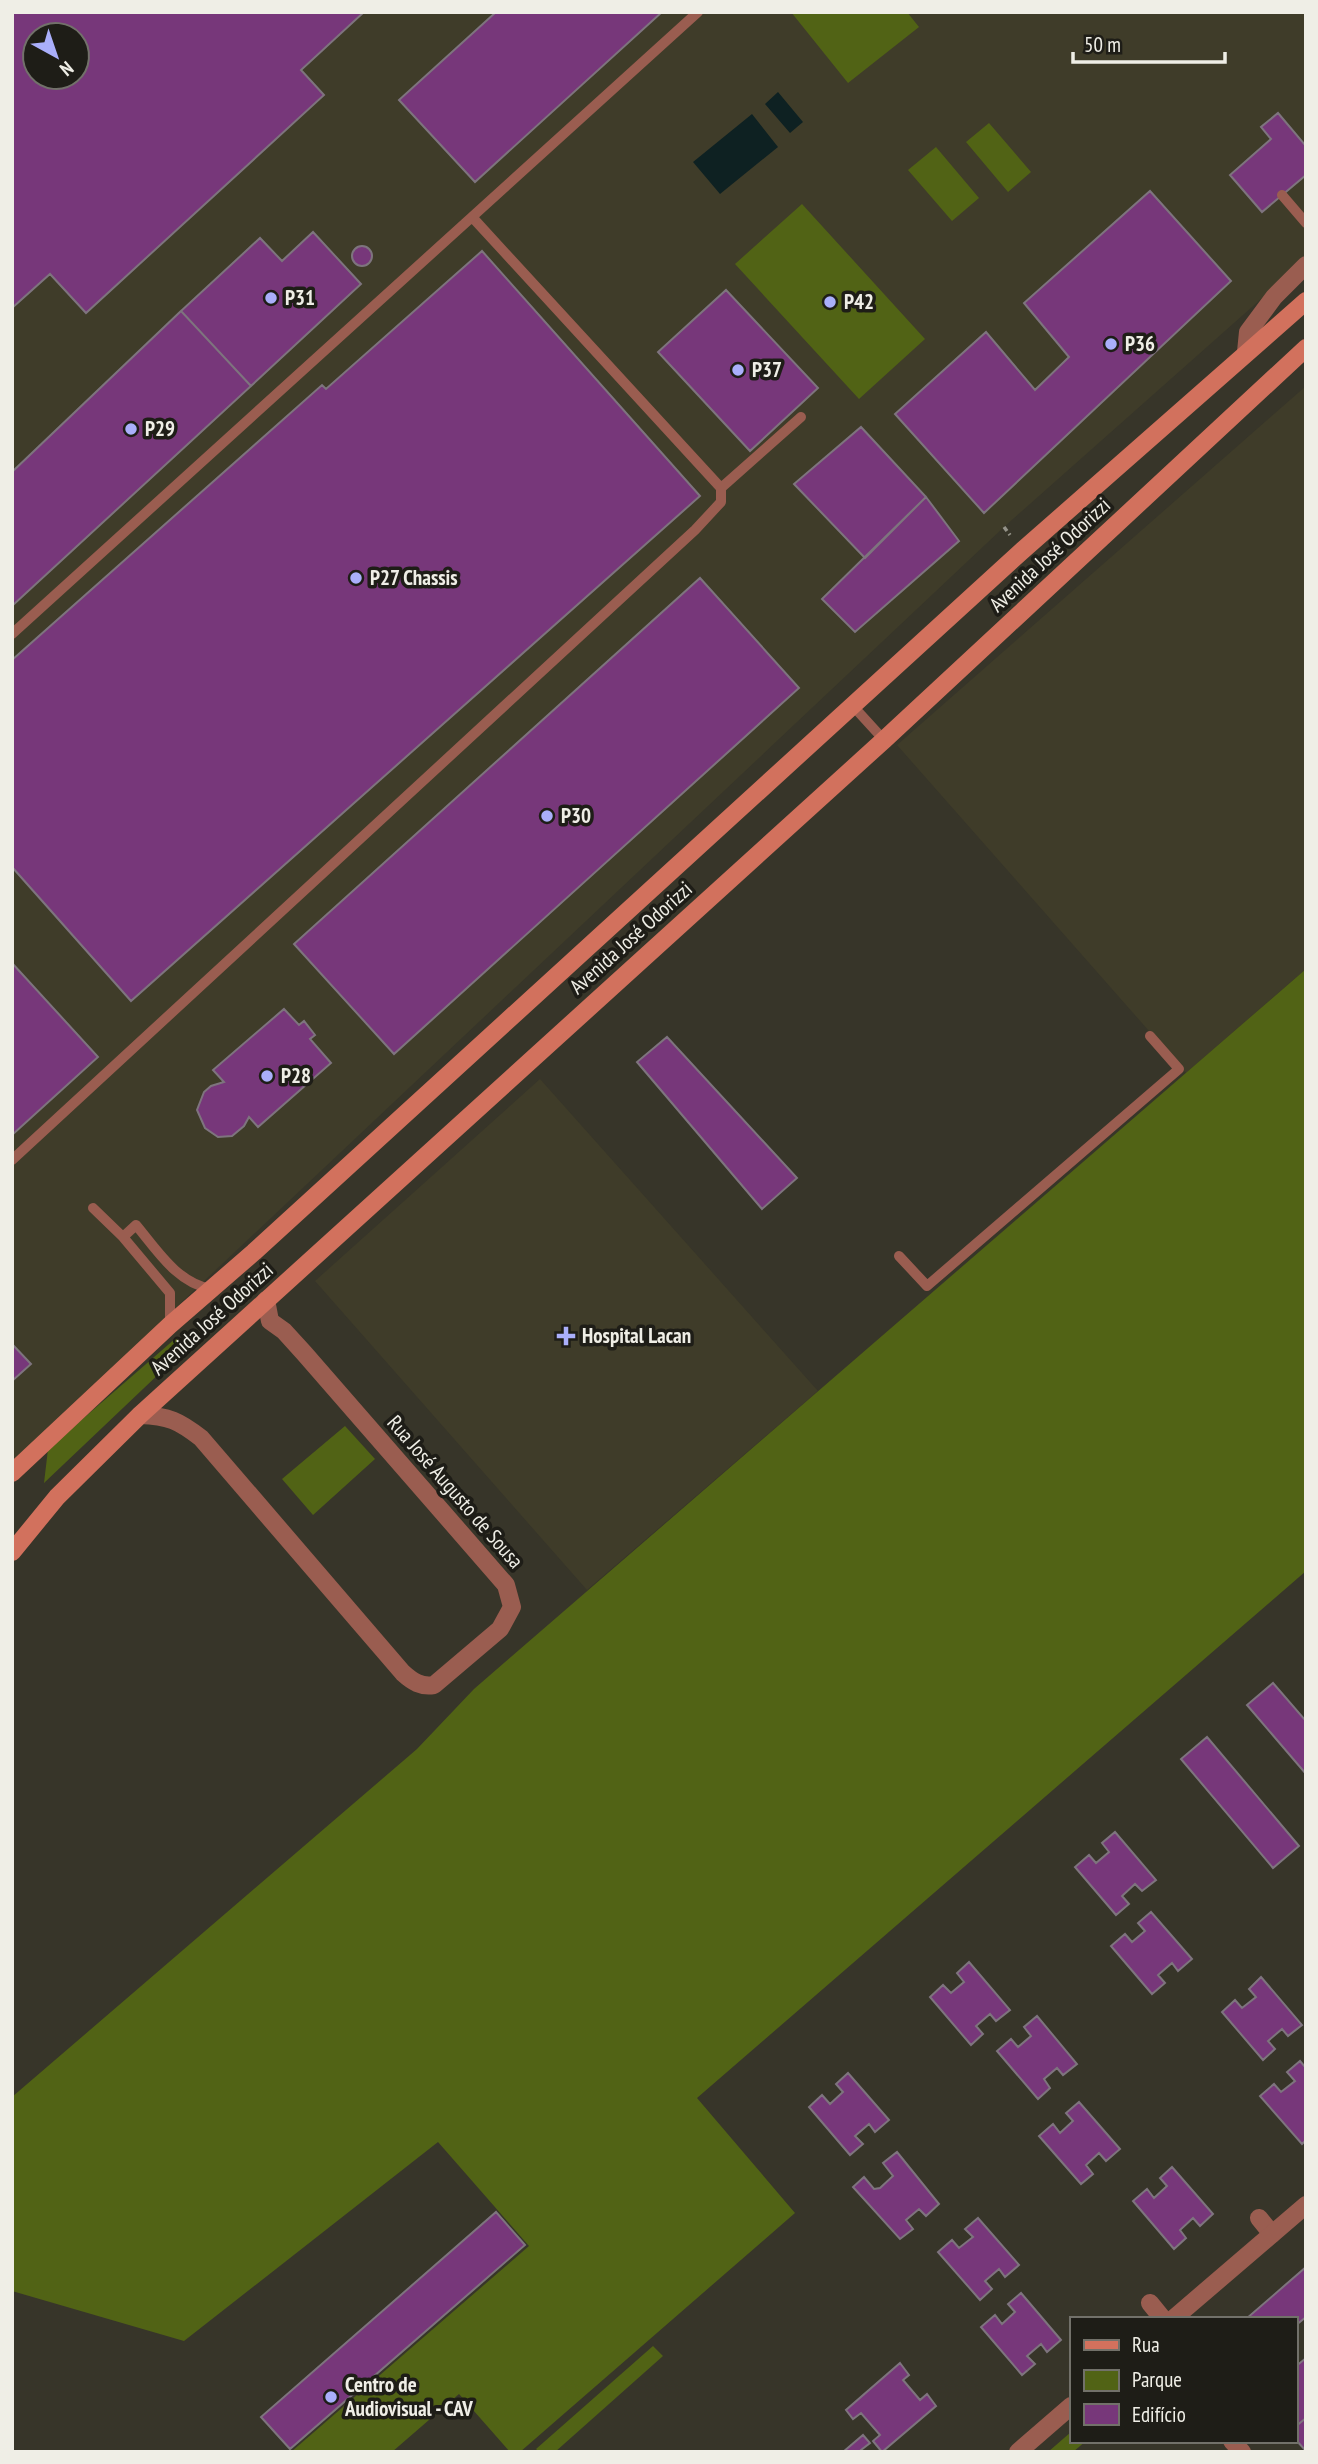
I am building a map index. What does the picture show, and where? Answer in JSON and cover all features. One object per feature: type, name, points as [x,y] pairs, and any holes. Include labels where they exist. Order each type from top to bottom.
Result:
[{"type":"main road","name":"Avenida José Odorizzi","points":[[12,1473],[170,1325],[1013,559],[1306,301]]},
{"type":"main road","name":"Avenida José Odorizzi","points":[[12,1552],[57,1497],[140,1415],[884,740],[1306,348]]},
{"type":"street","name":"Avenida José Odorizzi","points":[[1246,352],[1248,332],[1274,296],[1306,265]]},
{"type":"street","name":"Avenida José Odorizzi","points":[[1288,364],[1306,354]]},
{"type":"street","name":"Rua José Augusto de Sousa","points":[[140,1415],[162,1416],[179,1422],[201,1438],[403,1673],[414,1682],[425,1686],[435,1685],[500,1629],[512,1607],[506,1585],[304,1353],[284,1331],[270,1321],[266,1300]]},
{"type":"street","points":[[1175,2317],[1306,2205]]},
{"type":"street","points":[[1259,2218],[1272,2234]]},
{"type":"street","points":[[1150,2302],[1161,2317]]},
{"type":"street","points":[[1018,2452],[1070,2407]]},
{"type":"lane","points":[[12,634],[698,12]]},
{"type":"lane","points":[[1282,195],[1306,223]]},
{"type":"lane","points":[[12,1160],[695,530],[721,502],[721,488],[473,218]]},
{"type":"lane","points":[[721,488],[800,417]]},
{"type":"lane","points":[[853,706],[884,740]]},
{"type":"lane","points":[[899,1256],[928,1286],[1086,1152],[1179,1069],[1150,1036]]},
{"type":"lane","points":[[93,1208],[123,1237],[170,1293],[170,1325]]},
{"type":"lane","points":[[123,1237],[136,1225],[184,1279],[211,1289]]},
{"type":"lane","points":[[170,1293],[184,1279]]},
{"type":"shaded area","points":[[12,12],[1306,12],[1306,259],[1004,527],[12,1462]]},
{"type":"shaded area","points":[[1306,386],[1306,969],[1186,1073],[897,745]]},
{"type":"shaded area","name":"Hospital Lacan","points":[[540,1079],[818,1391],[587,1590],[315,1281]]},
{"type":"green space","points":[[791,12],[907,12],[919,27],[848,83]]},
{"type":"green space","points":[[989,123],[1031,172],[1008,192],[966,142]]},
{"type":"green space","points":[[936,147],[979,198],[952,221],[908,170]]},
{"type":"green space","name":"P42","points":[[802,204],[925,339],[859,399],[735,264]]},
{"type":"green space","points":[[1306,969],[1306,1571],[697,2098],[795,2213],[520,2452],[510,2452],[459,2394],[392,2452],[291,2452],[529,2246],[438,2142],[184,2341],[12,2291],[12,2097],[417,1749],[474,1689]]},
{"type":"green space","points":[[176,1338],[183,1351],[44,1483],[48,1449]]},
{"type":"green space","points":[[345,1426],[375,1459],[313,1515],[282,1479]]},
{"type":"green space","points":[[653,2346],[663,2356],[555,2452],[539,2452],[536,2449]]},
{"type":"green space","points":[[1070,2433],[1070,2443],[1084,2443],[1073,2452],[1048,2452]]},
{"type":"water","points":[[778,92],[803,122],[790,133],[765,104]]},
{"type":"water","points":[[752,114],[778,147],[720,194],[693,162]]},
{"type":"building","points":[[12,12],[364,12],[301,70],[324,95],[86,313],[50,274],[12,308]]},
{"type":"building","points":[[496,12],[662,12],[475,182],[399,100]]},
{"type":"building","points":[[1278,113],[1306,146],[1306,175],[1262,212],[1230,175],[1271,139],[1261,127]]},
{"type":"building","name":"P36","points":[[1150,191],[1231,281],[984,513],[895,414],[986,332],[1035,390],[1069,357],[1024,303]]},
{"type":"building","name":"P31","points":[[313,232],[361,284],[251,386],[181,311],[260,238],[282,261]]},
{"type":"building","points":[[358,246],[366,246],[372,256],[366,266],[358,266],[352,260],[352,252]]},
{"type":"building","name":"P27 Chassis","points":[[482,251],[700,496],[131,1001],[12,867],[12,660],[322,385],[326,389]]},
{"type":"building","name":"P37","points":[[726,290],[818,388],[750,451],[658,352]]},
{"type":"building","name":"P29","points":[[181,311],[251,386],[12,606],[12,472]]},
{"type":"building","points":[[861,427],[926,497],[865,558],[794,484]]},
{"type":"building","points":[[926,497],[959,541],[855,632],[822,599]]},
{"type":"building","name":"P30","points":[[700,578],[799,688],[394,1054],[294,944]]},
{"type":"building","points":[[12,963],[98,1057],[12,1135]]},
{"type":"building","name":"P28","points":[[284,1009],[299,1025],[304,1021],[315,1035],[310,1039],[331,1063],[258,1127],[249,1117],[244,1126],[232,1136],[218,1137],[205,1128],[197,1110],[204,1092],[211,1086],[224,1082],[213,1070]]},
{"type":"building","points":[[667,1037],[797,1178],[762,1209],[637,1062]]},
{"type":"building","points":[[12,1344],[31,1364],[12,1381]]},
{"type":"building","points":[[1273,1683],[1306,1721],[1306,1774],[1247,1705]]},
{"type":"building","points":[[1207,1737],[1299,1846],[1273,1868],[1181,1759]]},
{"type":"building","points":[[1115,1832],[1156,1880],[1142,1891],[1135,1884],[1122,1896],[1129,1904],[1116,1915],[1075,1867],[1089,1855],[1096,1863],[1109,1852],[1102,1843]]},
{"type":"building","points":[[1151,1912],[1192,1959],[1178,1971],[1172,1963],[1158,1975],[1165,1983],[1152,1994],[1111,1946],[1125,1934],[1132,1942],[1145,1931],[1138,1923]]},
{"type":"building","points":[[969,1962],[1010,2010],[996,2021],[990,2014],[976,2026],[983,2034],[971,2045],[930,1997],[943,1985],[951,1993],[964,1982],[957,1973]]},
{"type":"building","points":[[1261,1977],[1302,2025],[1288,2036],[1282,2029],[1268,2041],[1275,2049],[1263,2060],[1222,2012],[1235,2000],[1242,2008],[1256,1997],[1249,1989]]},
{"type":"building","points":[[1037,2016],[1077,2064],[1063,2075],[1057,2068],[1044,2079],[1050,2088],[1038,2099],[997,2051],[1011,2039],[1018,2047],[1031,2036],[1024,2027]]},
{"type":"building","points":[[1300,2061],[1306,2068],[1306,2140],[1302,2144],[1260,2096],[1274,2084],[1281,2092],[1295,2081],[1287,2072]]},
{"type":"building","points":[[848,2073],[889,2120],[875,2132],[869,2124],[855,2136],[863,2144],[850,2155],[809,2107],[822,2095],[830,2104],[843,2092],[836,2084]]},
{"type":"building","points":[[1079,2102],[1120,2149],[1106,2161],[1099,2153],[1086,2165],[1093,2174],[1081,2184],[1039,2136],[1053,2124],[1060,2133],[1073,2121],[1066,2113]]},
{"type":"building","points":[[897,2152],[939,2204],[926,2216],[919,2209],[906,2220],[913,2229],[900,2239],[853,2187],[864,2177],[874,2189],[880,2188],[893,2176],[883,2163]]},
{"type":"building","points":[[1172,2167],[1213,2214],[1200,2226],[1193,2218],[1180,2230],[1186,2238],[1174,2249],[1133,2201],[1147,2189],[1154,2198],[1167,2186],[1160,2178]]},
{"type":"building","points":[[496,2212],[525,2245],[290,2449],[261,2417]]},
{"type":"building","points":[[978,2218],[1019,2265],[1005,2277],[999,2269],[985,2281],[992,2289],[980,2300],[938,2252],[952,2240],[959,2248],[973,2237],[965,2229]]},
{"type":"building","points":[[1306,2267],[1306,2317],[1297,2324],[1297,2317],[1248,2317]]},
{"type":"building","points":[[1021,2293],[1061,2340],[1047,2352],[1041,2344],[1027,2356],[1035,2364],[1022,2375],[981,2327],[995,2315],[1002,2324],[1015,2312],[1008,2304]]},
{"type":"building","points":[[1306,2358],[1306,2418],[1297,2425],[1297,2365]]},
{"type":"building","points":[[900,2363],[909,2375],[903,2380],[920,2400],[927,2394],[936,2406],[882,2452],[873,2441],[880,2435],[861,2413],[853,2419],[846,2410]]},
{"type":"building","points":[[1306,2418],[1306,2451],[1297,2441],[1297,2425]]},
{"type":"building","points":[[863,2435],[870,2443],[862,2452],[843,2452]]},
{"type":"place","name":"P31","points":[[271,298]]},
{"type":"place","name":"P42","points":[[830,302]]},
{"type":"place","name":"P36","points":[[1111,344]]},
{"type":"place","name":"P37","points":[[738,370]]},
{"type":"place","name":"P29","points":[[131,429]]},
{"type":"place","name":"P27 Chassis","points":[[356,578]]},
{"type":"place","name":"P30","points":[[547,816]]},
{"type":"place","name":"P28","points":[[267,1076]]},
{"type":"place","name":"Hospital Lacan","points":[[566,1336]]},
{"type":"place","name":"Centro de Audiovisual - CAV","points":[[331,2397]]}]
